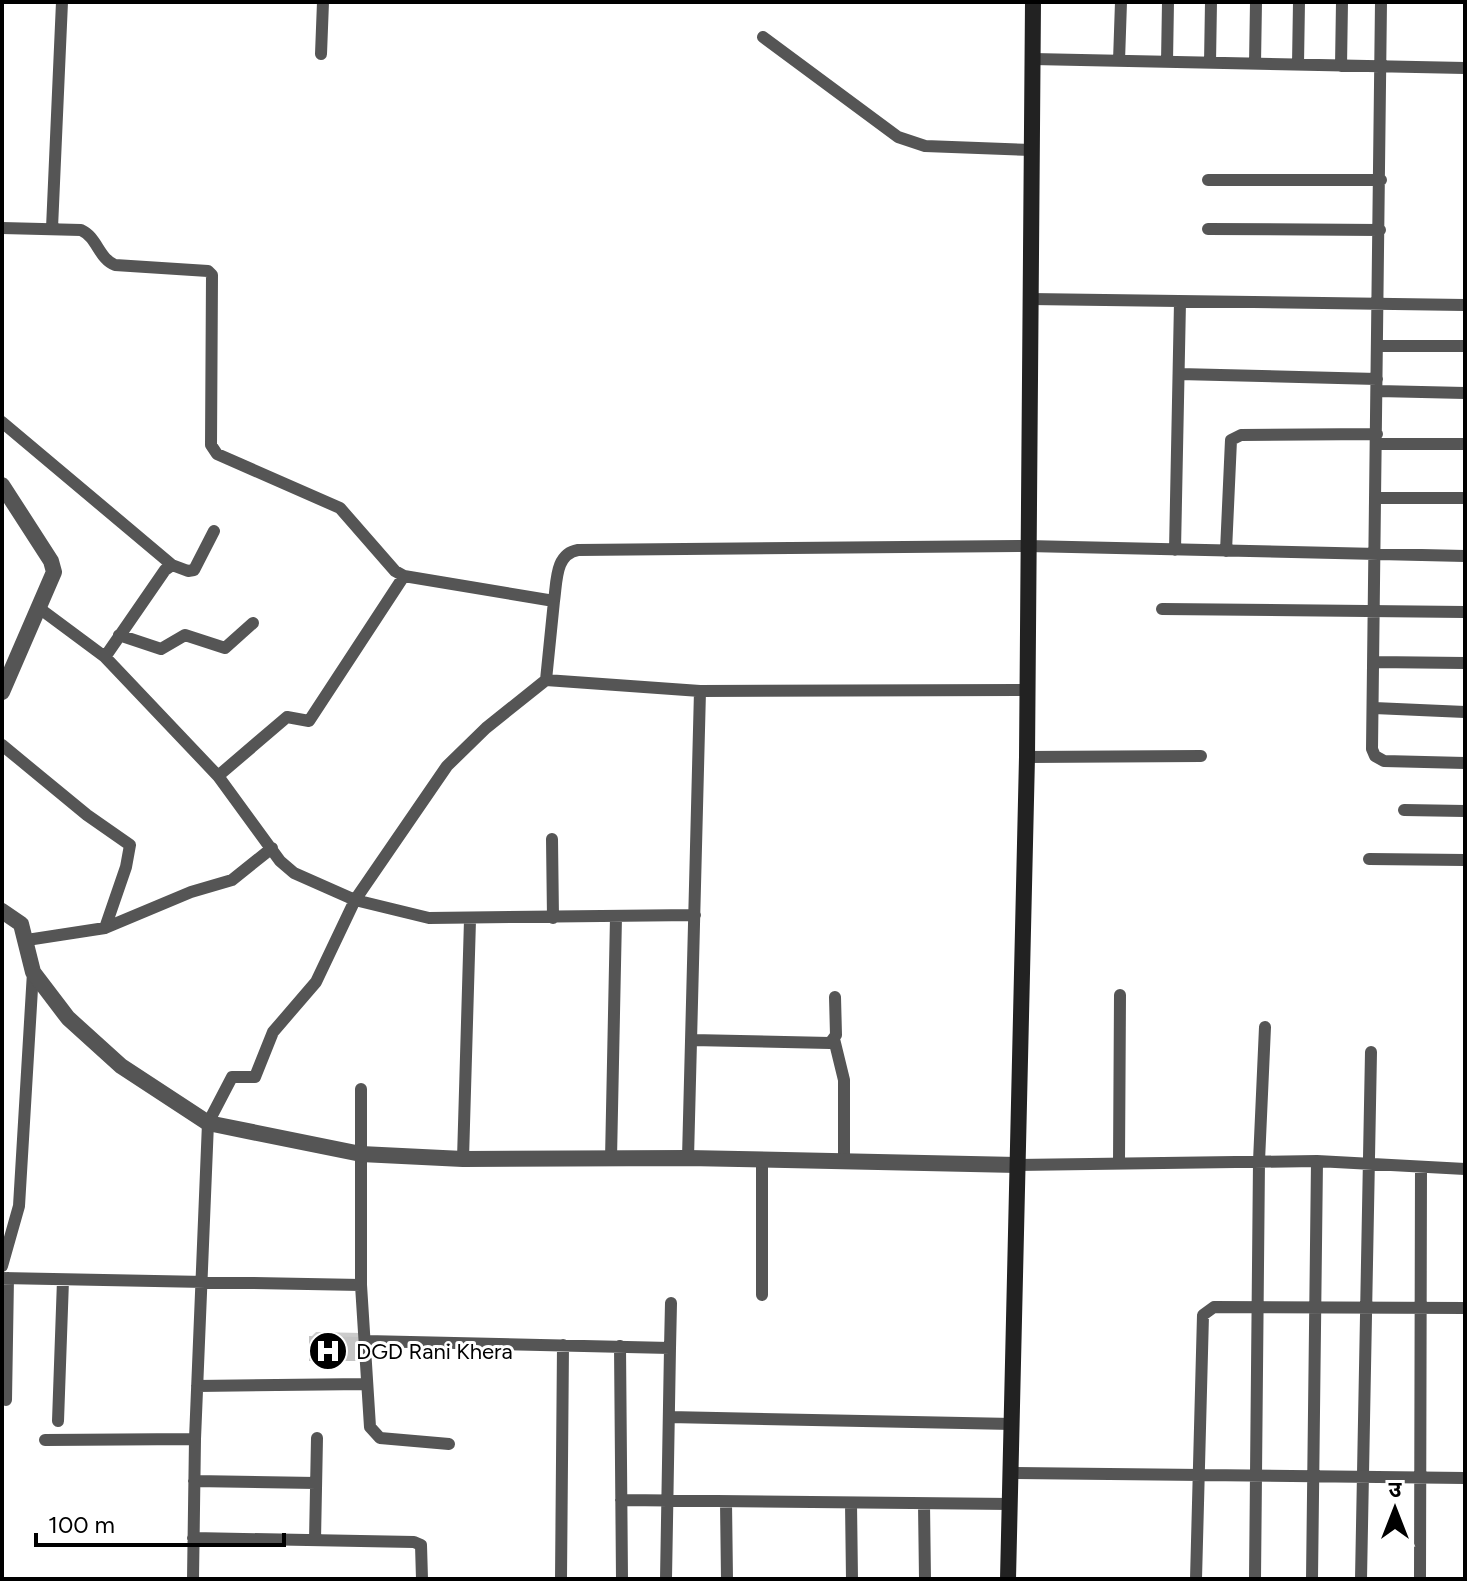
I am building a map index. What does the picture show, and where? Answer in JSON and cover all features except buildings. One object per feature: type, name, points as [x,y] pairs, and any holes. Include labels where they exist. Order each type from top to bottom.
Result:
[{"type":"main road","points":[[1008,1579],[1027,757],[1033,2]]},
{"type":"street","points":[[52,228],[62,2]]},
{"type":"street","points":[[321,54],[323,2]]},
{"type":"street","points":[[1119,61],[1121,2]]},
{"type":"street","points":[[1167,62],[1168,2]]},
{"type":"street","points":[[1210,63],[1211,2]]},
{"type":"street","points":[[1255,64],[1256,2]]},
{"type":"street","points":[[1298,64],[1299,2]]},
{"type":"street","points":[[1341,66],[1342,2]]},
{"type":"street","points":[[1381,2],[1372,749],[1379,759],[1465,763]]},
{"type":"street","points":[[763,37],[898,137],[925,146],[1032,150]]},
{"type":"street","points":[[1033,59],[1465,68]]},
{"type":"street","points":[[1208,180],[1381,180]]},
{"type":"street","points":[[2,228],[52,228],[85,232],[108,263],[115,265],[208,271],[212,275],[212,449],[340,508],[395,571],[404,576],[554,601]]},
{"type":"street","points":[[1208,229],[1380,230]]},
{"type":"street","points":[[1030,299],[1465,305]]},
{"type":"street","points":[[1175,550],[1180,302]]},
{"type":"street","points":[[1379,346],[1465,346]]},
{"type":"street","points":[[1179,374],[1465,393]]},
{"type":"street","points":[[2,422],[172,565],[194,570],[214,531]]},
{"type":"street","points":[[1226,551],[1231,440],[1241,435],[1465,444]]},
{"type":"street","points":[[2,485],[51,561],[53,581],[2,692]]},
{"type":"street","points":[[1377,498],[1465,498]]},
{"type":"street","points":[[546,680],[561,560],[569,551],[1027,546],[1465,556]]},
{"type":"street","points":[[105,657],[172,565]]},
{"type":"street","points":[[218,776],[287,717],[309,721],[404,576]]},
{"type":"street","points":[[39,608],[105,657],[218,776],[294,873],[355,900],[429,918],[470,920],[695,915]]},
{"type":"street","points":[[1162,609],[1465,612]]},
{"type":"street","points":[[119,635],[152,648],[166,648],[185,635],[225,648],[253,623]]},
{"type":"street","points":[[1373,662],[1465,663]]},
{"type":"street","points":[[193,1579],[200,1282],[208,1123],[232,1077],[255,1077],[273,1032],[316,982],[355,900],[447,766],[486,728],[546,680],[700,691],[1027,690]]},
{"type":"street","points":[[688,1158],[700,691]]},
{"type":"street","points":[[1374,708],[1465,712]]},
{"type":"street","points":[[2,745],[87,815],[130,845],[129,857],[105,928]]},
{"type":"street","points":[[1027,757],[1201,756]]},
{"type":"street","points":[[1404,810],[1465,811]]},
{"type":"street","points":[[552,839],[553,918]]},
{"type":"street","points":[[27,940],[105,928],[181,896],[232,880],[272,848]]},
{"type":"street","points":[[1369,859],[1465,860]]},
{"type":"street","points":[[2,911],[21,924],[33,972],[20,1196],[4,1274],[6,1400]]},
{"type":"street","points":[[611,1159],[616,917]]},
{"type":"street","points":[[463,1159],[470,920]]},
{"type":"street","points":[[33,972],[52,1000],[93,1043],[121,1066],[208,1123],[361,1154],[463,1159],[688,1158],[1017,1165],[1317,1161],[1465,1169]]},
{"type":"street","points":[[1119,1163],[1120,995]]},
{"type":"street","points":[[835,997],[834,1039],[844,1080],[844,1162]]},
{"type":"street","points":[[1255,1579],[1259,1474],[1259,1161],[1265,1027]]},
{"type":"street","points":[[692,1040],[818,1043],[834,1039]]},
{"type":"street","points":[[1361,1579],[1371,1052]]},
{"type":"street","points":[[361,1089],[361,1285],[368,1419],[374,1434],[387,1439],[449,1444]]},
{"type":"street","points":[[762,1161],[762,1295]]},
{"type":"street","points":[[1312,1579],[1317,1161]]},
{"type":"street","points":[[1420,1579],[1421,1167]]},
{"type":"street","points":[[4,1274],[63,1280],[361,1285]]},
{"type":"street","points":[[58,1421],[63,1280]]},
{"type":"street","points":[[666,1579],[671,1303]]},
{"type":"street","points":[[1196,1579],[1203,1315],[1214,1307],[1465,1308]]},
{"type":"street","points":[[366,1341],[670,1348]]},
{"type":"street","points":[[561,1579],[563,1345]]},
{"type":"street","points":[[620,1346],[622,1579]]},
{"type":"street","points":[[197,1386],[366,1384]]},
{"type":"street","points":[[669,1417],[1013,1424]]},
{"type":"street","points":[[315,1540],[317,1438]]},
{"type":"street","points":[[45,1440],[195,1439]]},
{"type":"street","points":[[1011,1473],[1465,1478]]},
{"type":"street","points":[[194,1481],[316,1483]]},
{"type":"street","points":[[621,1500],[1011,1504]]},
{"type":"street","points":[[726,1502],[727,1579]]},
{"type":"street","points":[[851,1503],[852,1579]]},
{"type":"street","points":[[924,1504],[925,1579]]},
{"type":"street","points":[[193,1538],[414,1542],[421,1545],[424,1555],[422,1579]]},
{"type":"place","name":"DGD Rani Khera","points":[[328,1351]]}]
